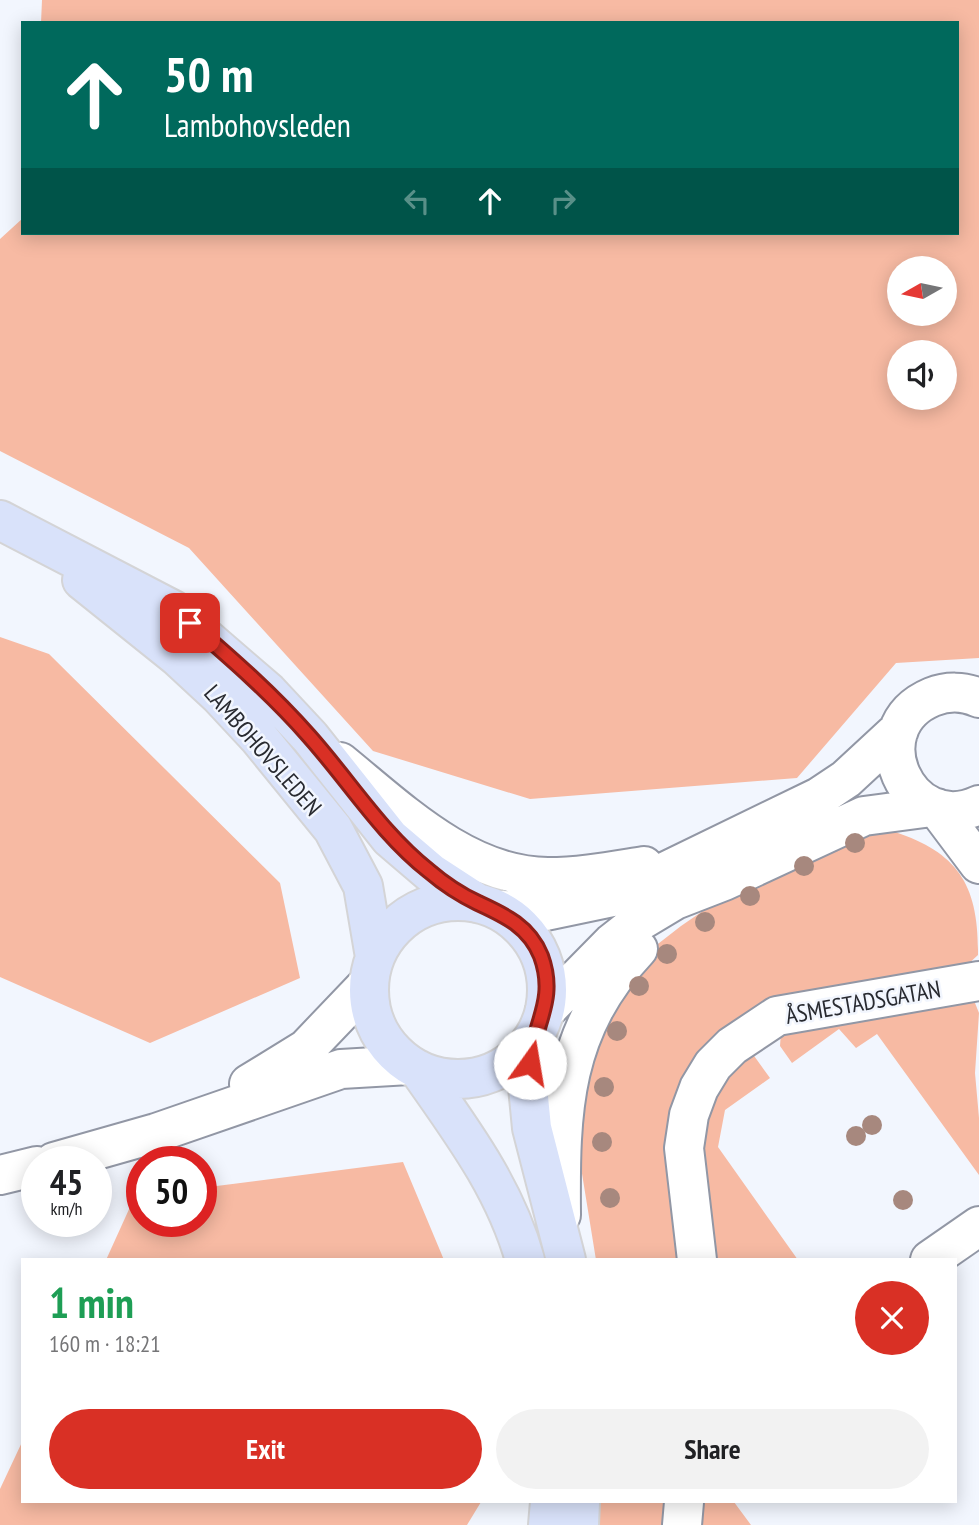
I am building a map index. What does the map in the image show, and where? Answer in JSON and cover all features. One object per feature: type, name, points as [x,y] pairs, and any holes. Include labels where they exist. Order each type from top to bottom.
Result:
[{"type":"main road","name":"LAMBOHOVSLEDEN","points":[[11,526],[92,565],[173,610],[268,692],[310,737],[390,838],[431,873],[488,906]]},
{"type":"main road","name":"LAMBOHOVSLEDEN","points":[[11,526],[178,657],[259,738],[333,829],[353,863],[369,910],[372,970]]},
{"type":"main road","points":[[524,1258],[518,1234],[487,1168],[414,1068],[380,1034],[370,1008],[372,970],[393,929],[417,910],[440,902],[488,906],[519,925],[540,954],[547,979],[528,1087],[532,1128],[563,1247]]},
{"type":"main road","points":[[414,1068],[450,1079],[477,1078],[506,1066],[539,1026]]},
{"type":"main road","points":[[548,1525],[550,1503]]},
{"type":"main road","points":[[579,1525],[580,1503]]},
{"type":"street","points":[[488,906],[547,911],[613,897],[826,792],[846,779],[899,730],[914,709],[924,701],[949,693],[978,697]]},
{"type":"street","points":[[899,730],[895,752],[900,775],[913,794],[934,808],[979,864]]},
{"type":"street","points":[[310,737],[443,841],[493,866],[546,877],[600,873],[684,860]]},
{"type":"street","points":[[539,1026],[612,943],[640,921],[675,900],[724,881],[864,816],[934,808],[963,810],[979,805]]},
{"type":"street","points":[[563,1247],[561,1166],[569,1072],[593,1007],[615,974],[639,948],[663,925],[724,881]]},
{"type":"street","points":[[156,1133],[279,1068],[306,1049],[372,970]]},
{"type":"street","name":"ÅSMESTADSGATAN","points":[[697,1258],[684,1148],[699,1088],[713,1065],[732,1046],[777,1017],[979,981]]},
{"type":"street","points":[[110,1146],[156,1133],[341,1069],[414,1068]]},
{"type":"street","points":[[0,1175],[21,1170]]},
{"type":"street","points":[[933,1258],[979,1226]]},
{"type":"street","points":[[682,1525],[684,1503]]},
{"type":"shaded area","points":[[42,0],[979,0],[979,658],[896,663],[797,778],[530,799],[373,751],[189,548],[0,451],[0,239],[21,220],[21,235],[959,235],[959,21],[41,21]]},
{"type":"shaded area","points":[[0,637],[49,654],[280,883],[300,978],[150,1043],[0,977]]},
{"type":"shaded area","points":[[895,832],[935,850],[949,862],[969,891],[977,930],[978,955],[966,966],[760,1006],[736,1020],[712,1045],[683,1258],[596,1258],[578,1149],[592,1040],[654,947],[681,926],[713,904],[868,833]]},
{"type":"shaded area","points":[[969,999],[975,1003],[979,1013],[975,1073],[979,1118],[979,1175],[877,1034],[856,1048],[839,1029],[792,1063],[780,1046],[781,1032]]},
{"type":"shaded area","points":[[752,1053],[770,1078],[725,1110],[718,1147],[797,1258],[711,1258],[699,1138],[721,1078]]},
{"type":"shaded area","points":[[403,1162],[443,1258],[107,1258],[126,1216],[126,1237],[217,1237],[217,1186]]},
{"type":"shaded area","points":[[21,1444],[21,1503],[480,1503],[467,1525],[0,1525],[0,1489]]},
{"type":"shaded area","points":[[594,1503],[669,1503],[667,1525],[592,1525]]},
{"type":"shaded area","points":[[698,1503],[735,1503],[751,1525],[696,1525]]},
{"type":"route","points":[[190,623],[268,692],[310,737],[390,838],[431,873],[477,903],[499,910],[519,925],[531,939],[540,954],[547,979],[547,995],[545,1011],[532,1041],[530,1063]]}]
